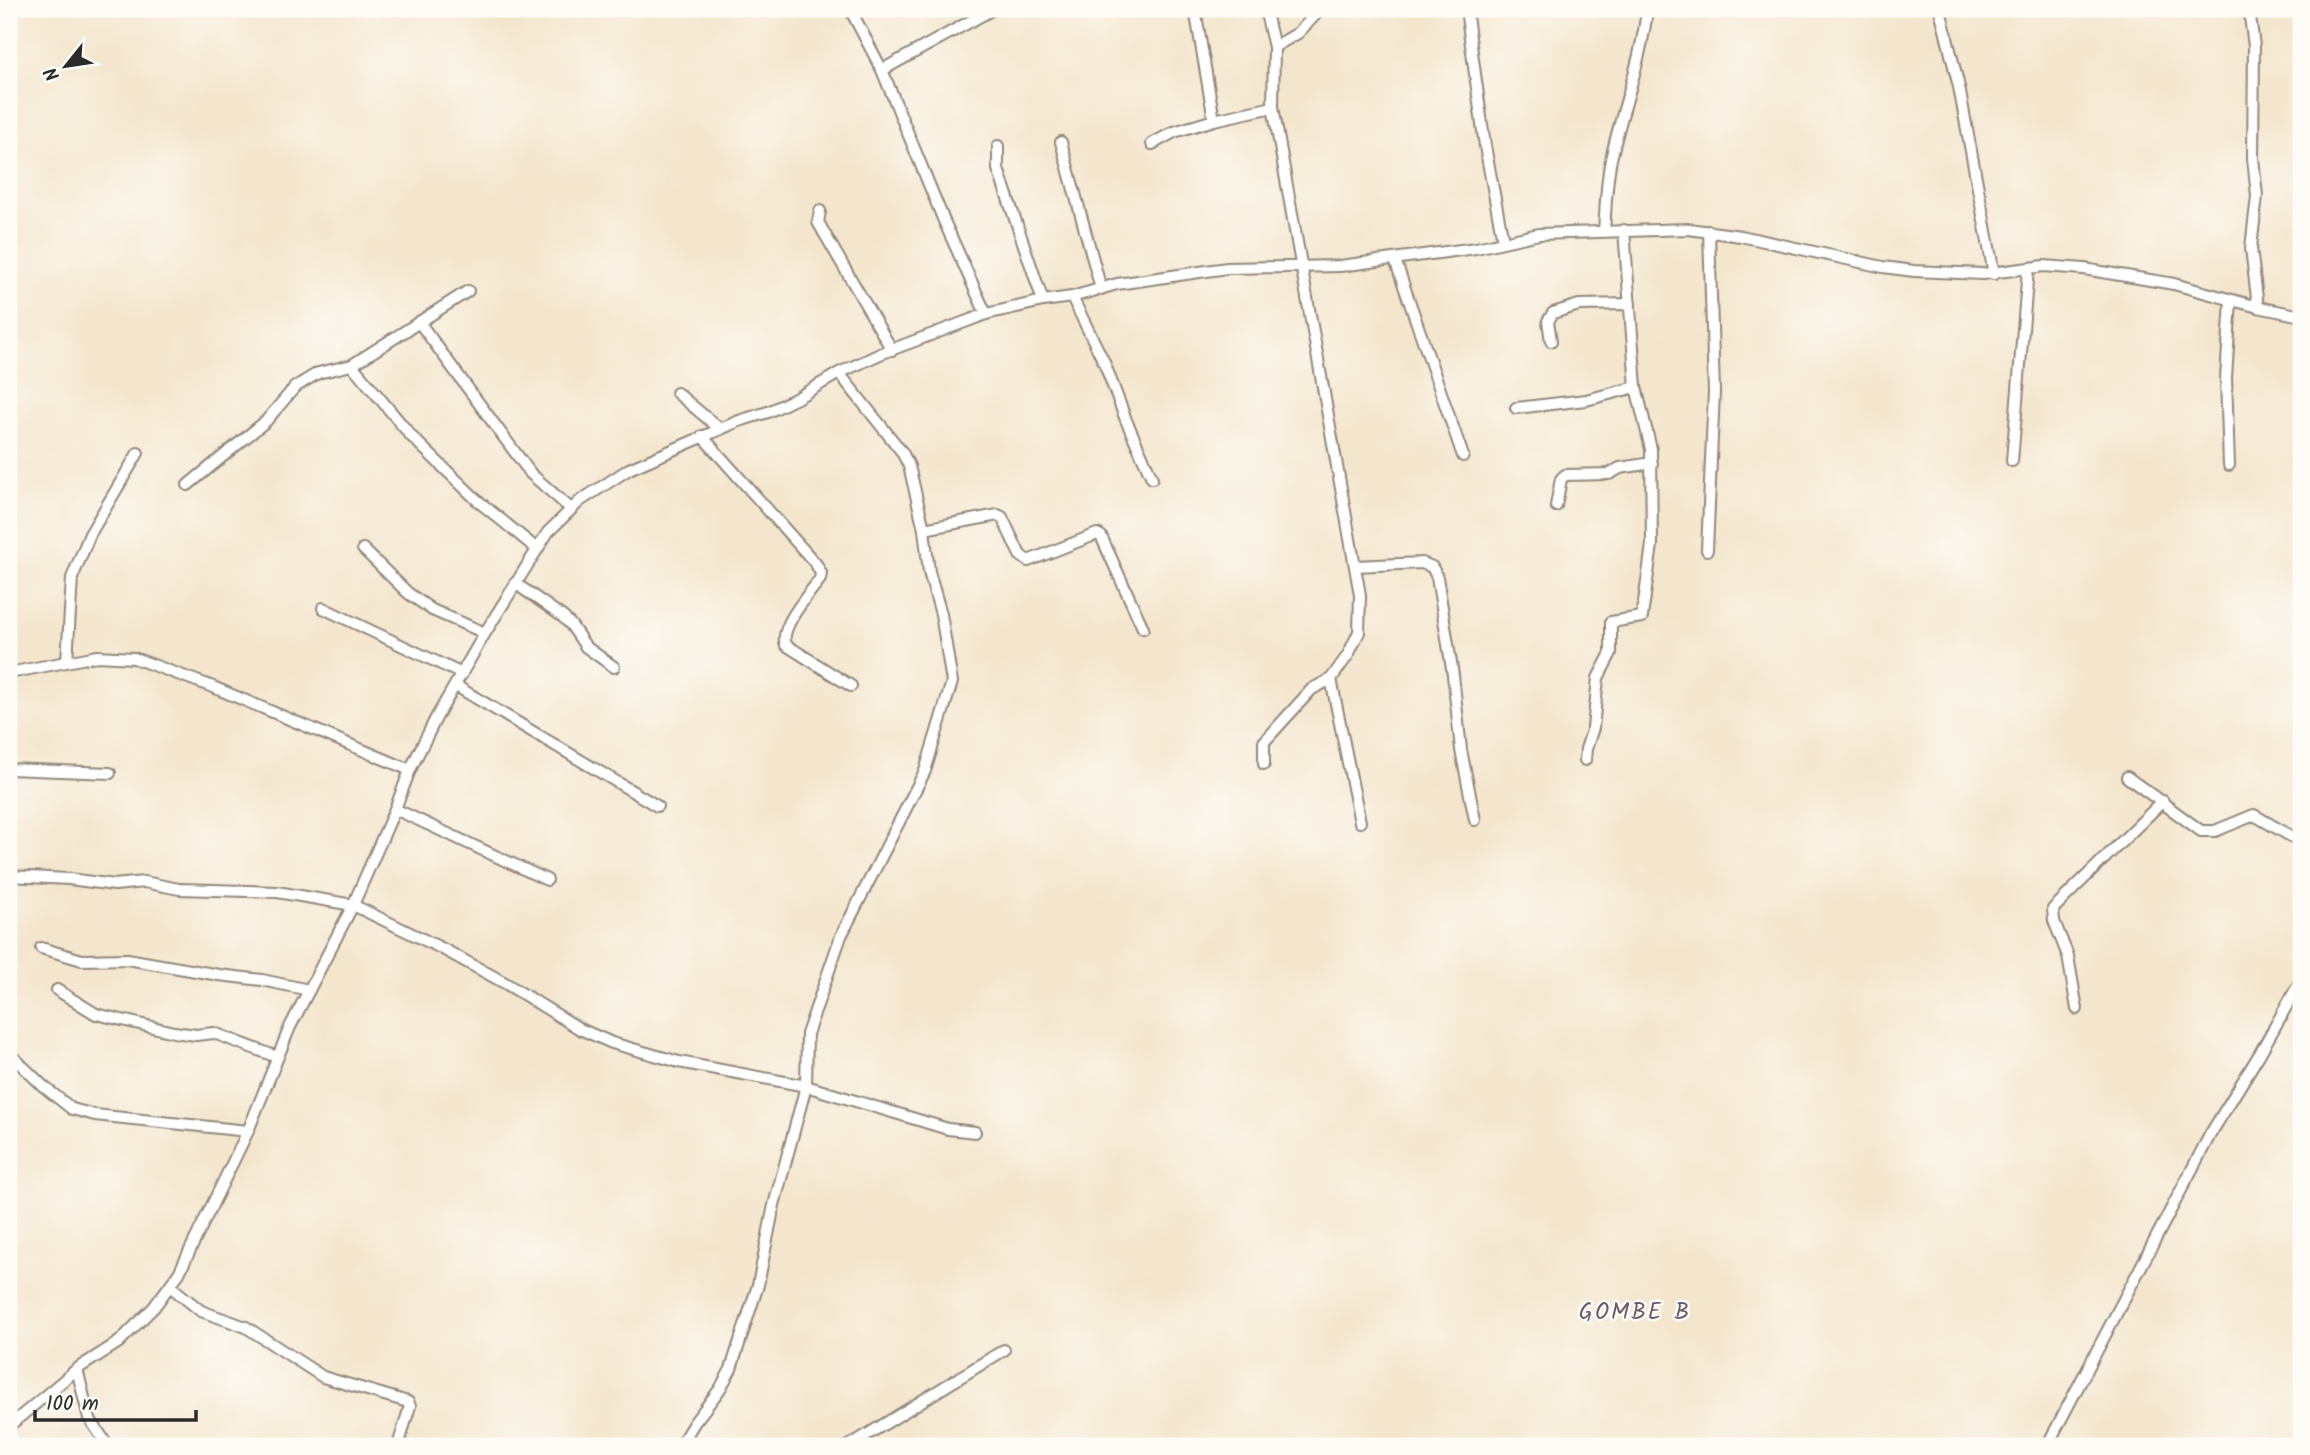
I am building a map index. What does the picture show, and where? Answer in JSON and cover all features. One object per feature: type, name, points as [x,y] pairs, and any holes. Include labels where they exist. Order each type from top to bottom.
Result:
[{"type":"street","points":[[850,9],[882,70],[944,221],[986,314]]},
{"type":"street","points":[[882,70],[993,9]]},
{"type":"street","points":[[1195,9],[1214,120]]},
{"type":"street","points":[[1264,764],[1264,741],[1312,689],[1331,679],[1348,655],[1359,632],[1360,594],[1273,107],[1274,47],[1265,9]]},
{"type":"street","points":[[1274,47],[1298,33],[1321,9]]},
{"type":"street","points":[[1466,9],[1485,146],[1503,241]]},
{"type":"street","points":[[1604,230],[1611,157],[1632,85],[1647,9]]},
{"type":"street","points":[[1941,9],[1959,87],[1994,274]]},
{"type":"street","points":[[2249,9],[2254,46],[2253,158],[2257,196],[2251,248],[2258,307]]},
{"type":"street","points":[[1152,144],[1174,132],[1273,107]]},
{"type":"street","points":[[1061,142],[1101,289]]},
{"type":"street","points":[[998,146],[998,169],[1043,301]]},
{"type":"street","points":[[820,211],[818,222],[822,231],[892,350]]},
{"type":"street","points":[[9,1426],[77,1369],[119,1342],[154,1307],[179,1273],[248,1131],[277,1057],[353,905],[410,770],[436,718],[548,532],[571,509],[629,469],[702,436],[768,412],[838,373],[986,314],[1072,297],[1117,284],[1227,268],[1340,266],[1476,248],[1539,234],[1688,229],[1741,236],[1883,267],[1950,275],[1994,274],[2044,266],[2124,274],[2301,316]]},
{"type":"street","points":[[1585,760],[1593,728],[1598,678],[1611,653],[1611,622],[1642,617],[1652,545],[1652,463],[1648,430],[1636,387],[1624,230]]},
{"type":"street","points":[[1707,550],[1714,392],[1709,231]]},
{"type":"street","points":[[1395,260],[1463,456]]},
{"type":"street","points":[[2012,461],[2028,269]]},
{"type":"street","points":[[188,485],[266,421],[295,387],[318,373],[352,365],[468,292]]},
{"type":"street","points":[[1072,297],[1104,362],[1152,478]]},
{"type":"street","points":[[2230,465],[2226,379],[2231,300]]},
{"type":"street","points":[[1551,341],[1548,321],[1553,313],[1579,305],[1630,304]]},
{"type":"street","points":[[419,322],[531,474],[571,509]]},
{"type":"street","points":[[352,365],[412,437],[478,501],[537,549]]},
{"type":"street","points":[[680,1446],[731,1369],[758,1285],[774,1205],[806,1086],[807,1034],[841,936],[925,771],[952,682],[941,614],[929,572],[924,529],[909,466],[902,452],[838,373]]},
{"type":"street","points":[[1516,408],[1586,400],[1636,387]]},
{"type":"street","points":[[677,393],[720,429]]},
{"type":"street","points":[[702,436],[816,564],[821,573],[820,579],[785,628],[786,645],[851,686]]},
{"type":"street","points":[[67,661],[72,578],[90,534],[138,453]]},
{"type":"street","points":[[1556,506],[1561,478],[1565,475],[1609,474],[1620,468],[1652,463]]},
{"type":"street","points":[[924,529],[998,515],[1002,517],[1020,555],[1028,561],[1097,534],[1101,536],[1143,628]]},
{"type":"street","points":[[363,549],[408,593],[432,610],[485,633]]},
{"type":"street","points":[[1355,566],[1422,563],[1432,567],[1437,577],[1453,675],[1461,750],[1475,820]]},
{"type":"street","points":[[515,583],[563,617],[586,647],[614,667]]},
{"type":"street","points":[[323,608],[462,674]]},
{"type":"street","points":[[9,673],[97,656],[134,658],[213,687],[410,770]]},
{"type":"street","points":[[1331,679],[1360,822]]},
{"type":"street","points":[[456,686],[657,806]]},
{"type":"street","points":[[9,769],[110,773]]},
{"type":"street","points":[[2127,777],[2201,831],[2215,831],[2254,815],[2301,842]]},
{"type":"street","points":[[2077,1009],[2068,957],[2052,914],[2053,909],[2163,801]]},
{"type":"street","points":[[395,809],[547,880]]},
{"type":"street","points":[[9,876],[69,878],[115,885],[144,882],[179,890],[277,892],[353,905],[443,949],[580,1028],[612,1043],[679,1062],[806,1086],[948,1129],[975,1132]]},
{"type":"street","points":[[41,948],[82,960],[127,959],[309,990]]},
{"type":"street","points":[[2047,1446],[2211,1132],[2297,1001],[2301,980]]},
{"type":"street","points":[[57,990],[96,1014],[174,1032],[196,1035],[214,1033],[277,1057]]},
{"type":"street","points":[[9,1053],[72,1109],[96,1115],[248,1131]]},
{"type":"street","points":[[170,1286],[201,1311],[246,1327],[323,1377],[408,1402],[410,1406],[398,1446]]},
{"type":"street","points":[[849,1446],[1004,1350]]},
{"type":"street","points":[[77,1369],[89,1418],[108,1446]]},
{"type":"district","name":"GOMBE B","points":[[1635,1311]]}]
